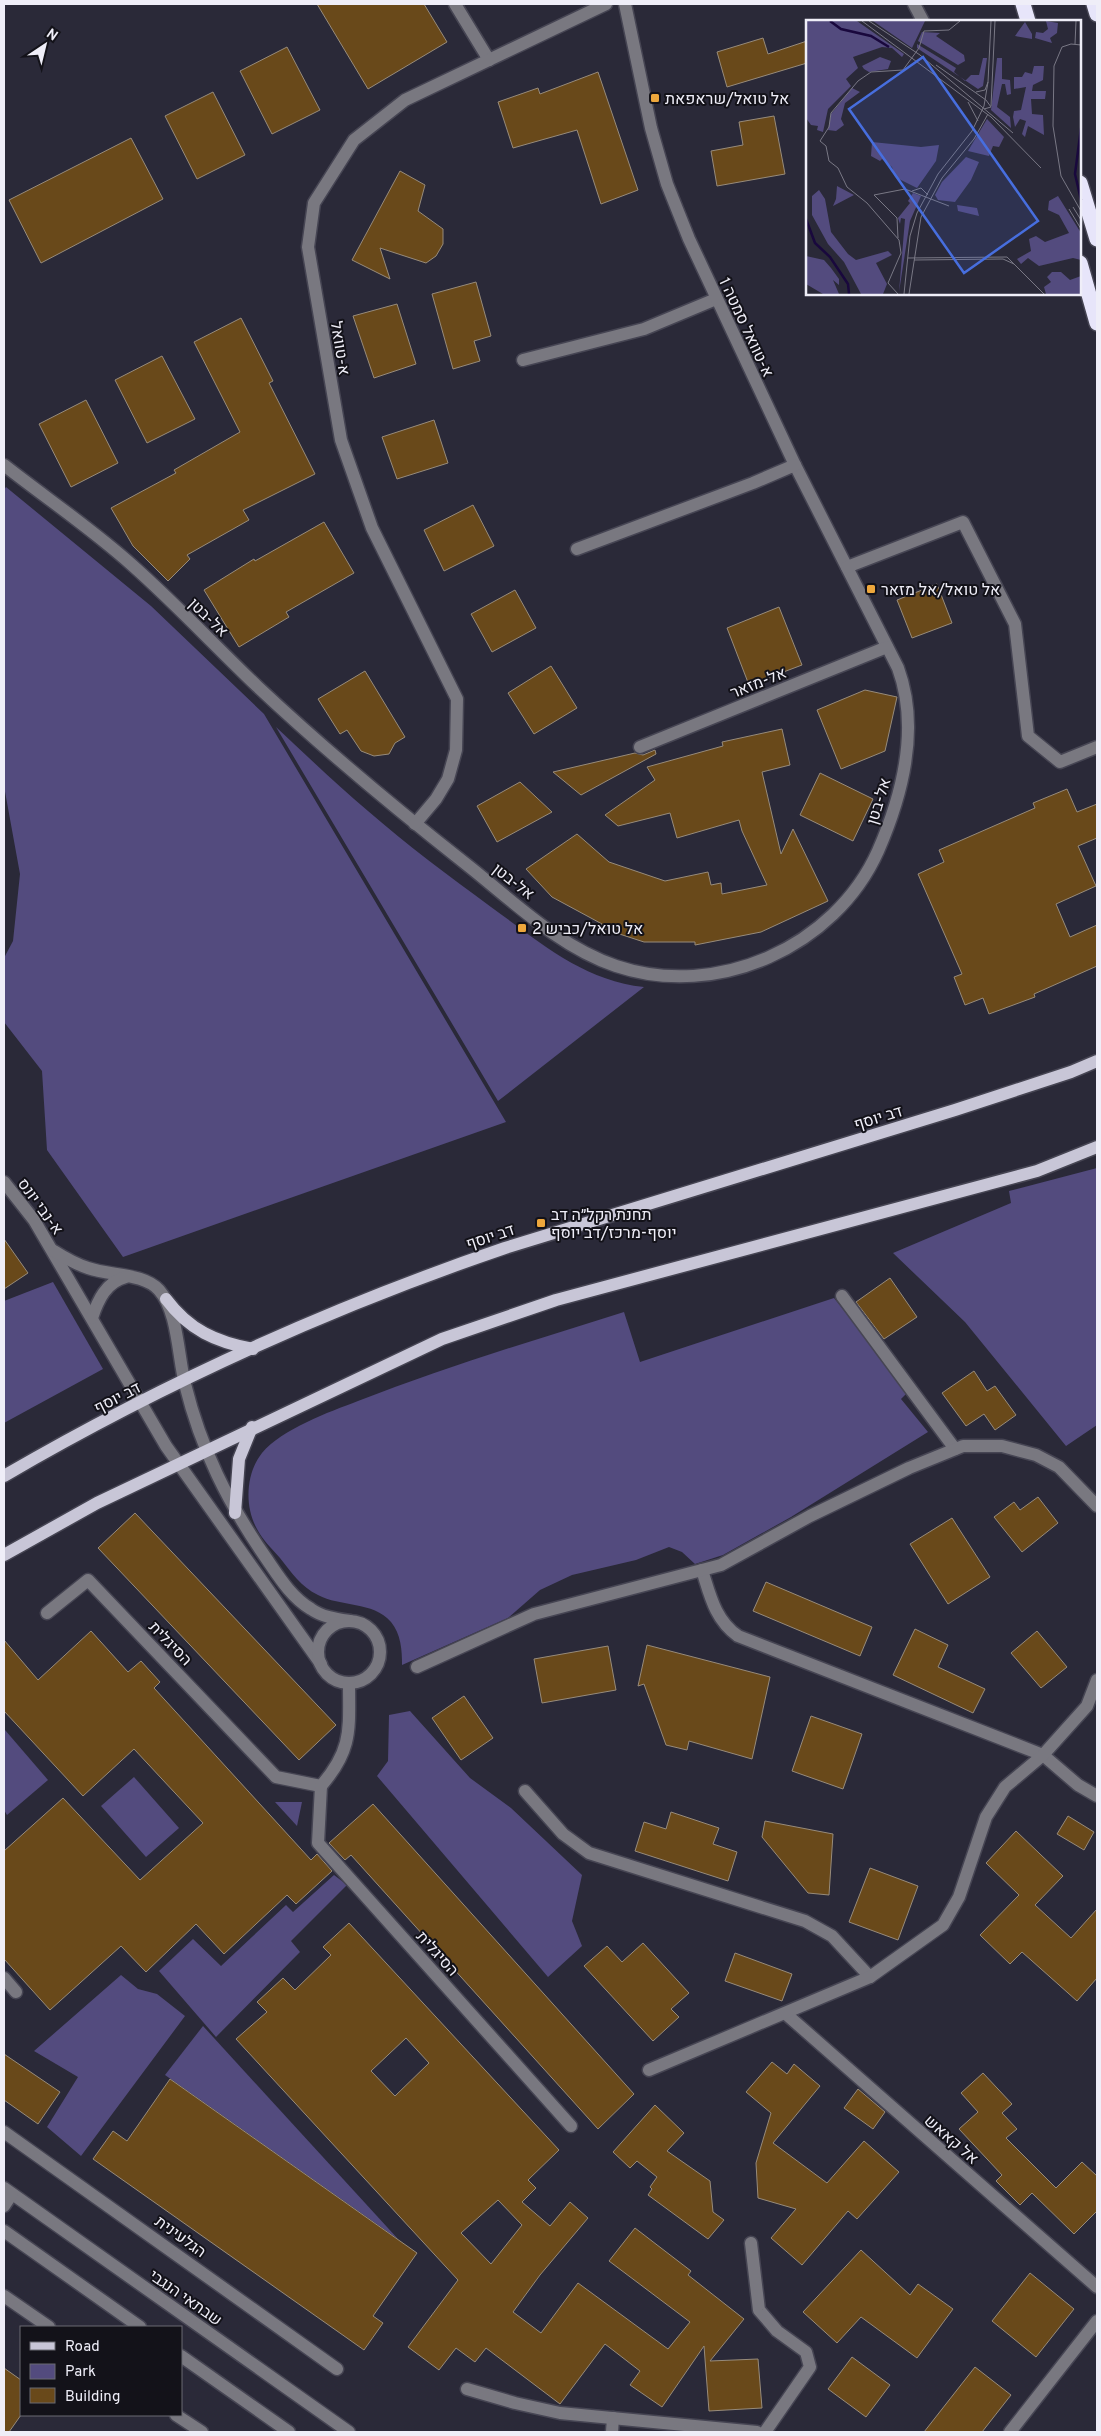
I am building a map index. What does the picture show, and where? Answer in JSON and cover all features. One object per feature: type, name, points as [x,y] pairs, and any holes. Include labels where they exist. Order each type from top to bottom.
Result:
[{"type":"highway","points":[[1022,4],[1027,20]]},
{"type":"highway","points":[[1094,4],[1097,14]]},
{"type":"highway","points":[[1081,186],[1097,239]]},
{"type":"highway","points":[[1081,267],[1097,323]]},
{"type":"main road","name":"דב יוסף","points":[[4,1476],[54,1446],[253,1348],[368,1298],[444,1268],[955,1110],[1071,1072],[1097,1061]]},
{"type":"main road","points":[[4,1555],[57,1523],[205,1450],[442,1339],[556,1300],[1037,1171],[1097,1147]]},
{"type":"main road","points":[[166,1300],[180,1316],[202,1333],[220,1342],[253,1348]]},
{"type":"main road","points":[[235,1513],[238,1464],[252,1427]]},
{"type":"street","points":[[455,4],[489,60]]},
{"type":"street","name":"א-טוואל","points":[[416,824],[436,799],[448,779],[456,750],[457,699],[372,528],[341,440],[308,246],[314,203],[354,140],[405,100],[606,4]]},
{"type":"street","name":"א-טוואל סמטה 1","points":[[625,4],[651,128],[667,184],[716,299],[795,464],[888,647]]},
{"type":"street","points":[[914,4],[922,20]]},
{"type":"street","points":[[523,360],[644,328],[716,299]]},
{"type":"street","points":[[577,548],[753,483],[795,464]]},
{"type":"street","name":"אל-בטן","points":[[4,465],[130,563],[261,689],[416,824],[563,940],[617,966],[650,974],[683,977],[716,974],[758,963],[786,950],[822,923],[847,899],[871,866],[890,823],[902,780],[909,738],[908,703],[888,647]]},
{"type":"street","points":[[847,567],[963,522],[1015,624],[1028,736],[1060,762],[1097,747]]},
{"type":"street","name":"אל-מזאר","points":[[640,747],[888,647]]},
{"type":"street","name":"א-נבי יונס","points":[[4,1182],[34,1220],[52,1249],[140,1403],[178,1464]]},
{"type":"street","name":"א-נבי יונס","points":[[52,1249],[88,1268],[147,1281],[160,1291],[166,1300],[173,1320],[184,1382]]},
{"type":"street","points":[[92,1318],[97,1302],[104,1292],[118,1279],[126,1277]]},
{"type":"street","points":[[842,1296],[954,1449]]},
{"type":"street","points":[[178,1464],[329,1676],[349,1683],[370,1676],[380,1656],[378,1639],[373,1632],[366,1626],[329,1617],[311,1610],[282,1581],[235,1513],[205,1450],[184,1382]]},
{"type":"street","points":[[417,1667],[534,1614],[720,1565],[837,1503],[909,1468],[963,1446],[1002,1446],[1036,1455],[1059,1467],[1097,1506]]},
{"type":"street","points":[[702,1570],[716,1613],[725,1627],[738,1636],[1043,1755],[1078,1785],[1097,1796]]},
{"type":"street","name":"הסיגלית","points":[[47,1614],[88,1580],[276,1777],[321,1786],[318,1843],[570,2126]]},
{"type":"street","points":[[321,1664],[319,1647],[327,1631],[333,1626],[350,1621]]},
{"type":"street","points":[[649,2070],[786,2014],[870,1977],[943,1925],[959,1897],[986,1817],[1005,1787],[1043,1755],[1086,1706],[1097,1680]]},
{"type":"street","points":[[321,1786],[334,1771],[348,1743],[349,1683]]},
{"type":"street","points":[[524,1791],[563,1834],[589,1853],[805,1921],[832,1936],[870,1977]]},
{"type":"street","points":[[4,1978],[16,1992]]},
{"type":"street","name":"אל קאאש","points":[[786,2014],[1097,2287]]},
{"type":"street","name":"הגלעינית","points":[[4,2132],[337,2369]]},
{"type":"street","points":[[4,2206],[8,2191]]},
{"type":"street","name":"שבתאי הנגבי","points":[[8,2191],[349,2432]]},
{"type":"street","points":[[4,2231],[139,2326]]},
{"type":"street","points":[[752,2243],[759,2310],[777,2331],[806,2352],[810,2367],[765,2432]]},
{"type":"street","points":[[4,2296],[48,2326]]},
{"type":"street","points":[[1010,2432],[1097,2321]]},
{"type":"street","points":[[182,2357],[289,2432]]},
{"type":"street","points":[[467,2389],[515,2403],[560,2413],[757,2432]]},
{"type":"street","points":[[178,2416],[202,2432]]},
{"type":"street","points":[[612,2432],[613,2418]]},
{"type":"green space","points":[[6,487],[151,606],[264,714],[506,1122],[123,1257],[47,1150],[42,1071],[4,1022],[4,958],[13,941],[20,874],[4,786],[4,490]]},
{"type":"green space","points":[[276,727],[344,790],[398,836],[545,946],[581,968],[622,983],[644,987],[498,1101]]},
{"type":"green space","points":[[1097,1168],[1097,1425],[1066,1446],[965,1322],[893,1253],[1011,1203],[1009,1191]]},
{"type":"green space","points":[[53,1282],[103,1369],[4,1423],[4,1301]]},
{"type":"green space","points":[[834,1298],[909,1391],[901,1399],[928,1432],[791,1517],[723,1555],[695,1564],[682,1552],[669,1547],[636,1560],[572,1575],[540,1590],[508,1618],[402,1665],[399,1637],[391,1622],[384,1615],[366,1607],[327,1599],[306,1588],[264,1540],[253,1520],[249,1500],[250,1480],[262,1453],[281,1436],[346,1405],[457,1365],[624,1312],[640,1362]]},
{"type":"green space","points":[[410,1711],[470,1778],[511,1808],[582,1875],[572,1921],[582,1946],[548,1977],[377,1776],[388,1761],[389,1715]]},
{"type":"green space","points":[[5,1730],[48,1780],[7,1815],[4,1810]]},
{"type":"green space","points":[[134,1777],[179,1828],[146,1857],[101,1806]]},
{"type":"green space","points":[[275,1802],[302,1802],[297,1826]]},
{"type":"green space","points":[[334,1875],[347,1885],[291,1941],[300,1952],[216,2037],[159,1971],[193,1939],[221,1966],[286,1905],[293,1912]]},
{"type":"green space","points":[[121,1975],[138,1989],[157,1994],[185,2016],[81,2156],[47,2127],[78,2077],[34,2051]]},
{"type":"green space","points":[[203,2026],[398,2239],[165,2075]]},
{"type":"building","points":[[317,4],[424,4],[447,42],[368,89]]},
{"type":"building","points":[[763,38],[768,54],[806,41],[806,63],[727,87],[717,52]]},
{"type":"building","points":[[287,47],[320,110],[272,134],[240,71]]},
{"type":"building","points":[[598,72],[638,190],[601,204],[577,130],[513,148],[498,102],[538,88],[540,94]]},
{"type":"building","points":[[213,92],[245,155],[197,179],[165,116]]},
{"type":"building","points":[[774,116],[785,174],[717,186],[711,151],[743,145],[739,122]]},
{"type":"building","points":[[131,138],[163,199],[41,263],[9,200]]},
{"type":"building","points":[[400,171],[425,185],[418,211],[443,229],[443,244],[436,256],[426,263],[380,248],[390,279],[352,260]]},
{"type":"building","points":[[476,282],[491,336],[474,341],[480,361],[453,369],[432,294]]},
{"type":"building","points":[[397,304],[416,364],[374,378],[353,316]]},
{"type":"building","points":[[241,318],[273,381],[269,383],[315,474],[243,510],[249,520],[187,555],[190,559],[168,581],[133,546],[111,508],[176,473],[174,470],[240,432],[194,342]]},
{"type":"building","points":[[162,356],[195,419],[147,443],[115,380]]},
{"type":"building","points":[[86,400],[118,463],[71,487],[39,424]]},
{"type":"building","points":[[434,420],[448,463],[397,479],[382,437]]},
{"type":"building","points":[[473,505],[494,546],[444,571],[424,530]]},
{"type":"building","points":[[324,522],[354,573],[286,612],[289,617],[239,647],[204,590],[254,559],[255,561]]},
{"type":"building","points":[[937,584],[952,623],[912,638],[897,600]]},
{"type":"building","points":[[515,590],[536,628],[492,652],[471,614]]},
{"type":"building","points":[[779,607],[802,665],[749,685],[727,628]]},
{"type":"building","points":[[551,666],[577,708],[534,734],[508,693]]},
{"type":"building","points":[[365,671],[405,737],[395,743],[389,754],[374,756],[361,751],[347,730],[340,734],[318,699]]},
{"type":"building","points":[[865,690],[897,697],[885,751],[841,769],[817,710]]},
{"type":"building","points":[[782,729],[790,765],[762,772],[781,854],[793,829],[828,901],[761,932],[695,945],[695,942],[644,942],[601,928],[602,924],[552,897],[526,869],[577,834],[609,862],[665,881],[708,872],[711,885],[721,883],[722,894],[767,885],[742,831],[739,820],[677,838],[670,813],[618,826],[605,815],[655,780],[647,767],[723,746],[722,742]]},
{"type":"building","points":[[655,750],[656,754],[581,795],[553,772],[635,753],[643,755]]},
{"type":"building","points":[[820,773],[873,799],[853,841],[800,815]]},
{"type":"building","points":[[520,782],[552,812],[497,842],[477,806]]},
{"type":"building","points":[[1067,789],[1077,812],[1097,804],[1097,838],[1078,846],[1096,886],[1056,904],[1070,937],[1097,925],[1097,966],[1034,994],[1035,997],[989,1014],[983,998],[965,1005],[954,977],[962,974],[918,874],[944,862],[939,850],[1035,808],[1033,803]]},
{"type":"building","points":[[4,1239],[28,1273],[4,1289]]},
{"type":"building","points":[[890,1278],[917,1317],[884,1339],[856,1302]]},
{"type":"building","points":[[974,1371],[987,1391],[995,1386],[1016,1415],[995,1430],[984,1414],[966,1426],[942,1393]]},
{"type":"building","points":[[1038,1497],[1058,1523],[1022,1552],[994,1517],[1014,1502],[1020,1510]]},
{"type":"building","points":[[135,1513],[336,1725],[299,1760],[98,1548]]},
{"type":"building","points":[[952,1518],[990,1577],[948,1604],[910,1544]]},
{"type":"building","points":[[766,1582],[872,1627],[860,1656],[753,1611]]},
{"type":"building","points":[[915,1629],[948,1645],[938,1667],[985,1689],[973,1713],[893,1675]]},
{"type":"building","points":[[91,1631],[128,1672],[141,1661],[160,1682],[154,1688],[311,1860],[317,1854],[332,1871],[296,1904],[287,1895],[224,1954],[196,1924],[146,1972],[121,1946],[50,2010],[4,1959],[4,1851],[63,1798],[140,1880],[203,1823],[134,1749],[83,1796],[4,1711],[4,1640],[38,1680]]},
{"type":"building","points":[[1037,1631],[1067,1667],[1041,1688],[1011,1653]]},
{"type":"building","points":[[647,1645],[770,1677],[752,1759],[689,1741],[687,1750],[666,1745],[644,1684],[638,1686]]},
{"type":"building","points":[[608,1646],[616,1690],[542,1703],[534,1659]]},
{"type":"building","points":[[464,1696],[493,1738],[461,1760],[432,1718]]},
{"type":"building","points":[[811,1716],[862,1734],[843,1789],[792,1771]]},
{"type":"building","points":[[373,1804],[634,2094],[598,2129],[351,1855],[345,1860],[329,1843]]},
{"type":"building","points":[[671,1812],[719,1828],[713,1844],[737,1852],[728,1881],[635,1851],[644,1822],[666,1829]]},
{"type":"building","points":[[1068,1816],[1094,1832],[1084,1850],[1057,1834]]},
{"type":"building","points":[[765,1821],[833,1834],[829,1895],[808,1893],[762,1837]]},
{"type":"building","points":[[1016,1831],[1063,1876],[1035,1905],[1071,1938],[1097,1909],[1097,1978],[1077,2001],[1022,1952],[1010,1964],[980,1935],[1019,1895],[986,1863]]},
{"type":"building","points":[[870,1868],[918,1886],[898,1940],[849,1922]]},
{"type":"building","points":[[349,1923],[559,2150],[528,2180],[536,2188],[522,2202],[550,2226],[570,2202],[588,2218],[540,2275],[513,2312],[541,2333],[578,2283],[668,2349],[690,2322],[609,2261],[635,2228],[691,2271],[688,2275],[744,2319],[710,2361],[758,2359],[762,2408],[709,2411],[704,2346],[662,2407],[630,2385],[640,2371],[605,2344],[560,2404],[486,2348],[475,2362],[456,2348],[439,2370],[408,2347],[458,2280],[236,2039],[267,2012],[257,2002],[283,1978],[295,1990],[331,1955],[323,1947]],"holes":[[[406,2038],[429,2063],[395,2096],[371,2071]],[[498,2200],[522,2225],[491,2264],[461,2233]]]},
{"type":"building","points":[[643,1943],[689,1993],[671,2009],[679,2017],[653,2041],[584,1966],[607,1946],[622,1962]]},
{"type":"building","points":[[735,1953],[792,1974],[782,2001],[725,1981]]},
{"type":"building","points":[[4,2054],[60,2092],[38,2124],[4,2100]]},
{"type":"building","points":[[772,2062],[787,2074],[794,2064],[820,2086],[773,2143],[827,2183],[864,2141],[899,2172],[857,2219],[848,2211],[802,2265],[771,2238],[796,2209],[758,2198],[756,2163],[771,2113],[746,2092]]},
{"type":"building","points":[[983,2073],[1012,2104],[1002,2113],[1017,2129],[1006,2138],[1056,2188],[1082,2162],[1097,2176],[1097,2211],[1074,2234],[1032,2193],[1020,2205],[996,2181],[1002,2175],[959,2129],[978,2112],[961,2093]]},
{"type":"building","points":[[170,2079],[417,2253],[373,2316],[383,2323],[364,2350],[93,2159],[113,2131],[127,2141]]},
{"type":"building","points":[[858,2089],[885,2112],[873,2129],[844,2108]]},
{"type":"building","points":[[655,2105],[684,2133],[667,2151],[710,2181],[713,2212],[724,2220],[708,2239],[648,2195],[652,2189],[650,2187],[657,2177],[637,2161],[630,2168],[613,2152]]},
{"type":"building","points":[[861,2250],[910,2295],[918,2284],[953,2309],[917,2358],[861,2317],[837,2343],[803,2312]]},
{"type":"building","points":[[1030,2273],[1074,2309],[1036,2357],[992,2321]]},
{"type":"building","points":[[852,2357],[890,2385],[866,2417],[828,2389]]},
{"type":"building","points":[[975,2367],[1011,2395],[982,2432],[924,2432]]},
{"type":"building","points":[[4,2368],[20,2379],[20,2416],[9,2432],[4,2432]]},
{"type":"place","name":"אל טואל/שראפאת","points":[[655,98]]},
{"type":"place","name":"אל טואל/אל מזאר","points":[[871,589]]},
{"type":"place","name":"אל טואל/כביש 2","points":[[522,928]]},
{"type":"place","name":"תחנת רקל״ה דב יוסף-מרכז/דב יוסף","points":[[541,1223]]}]
